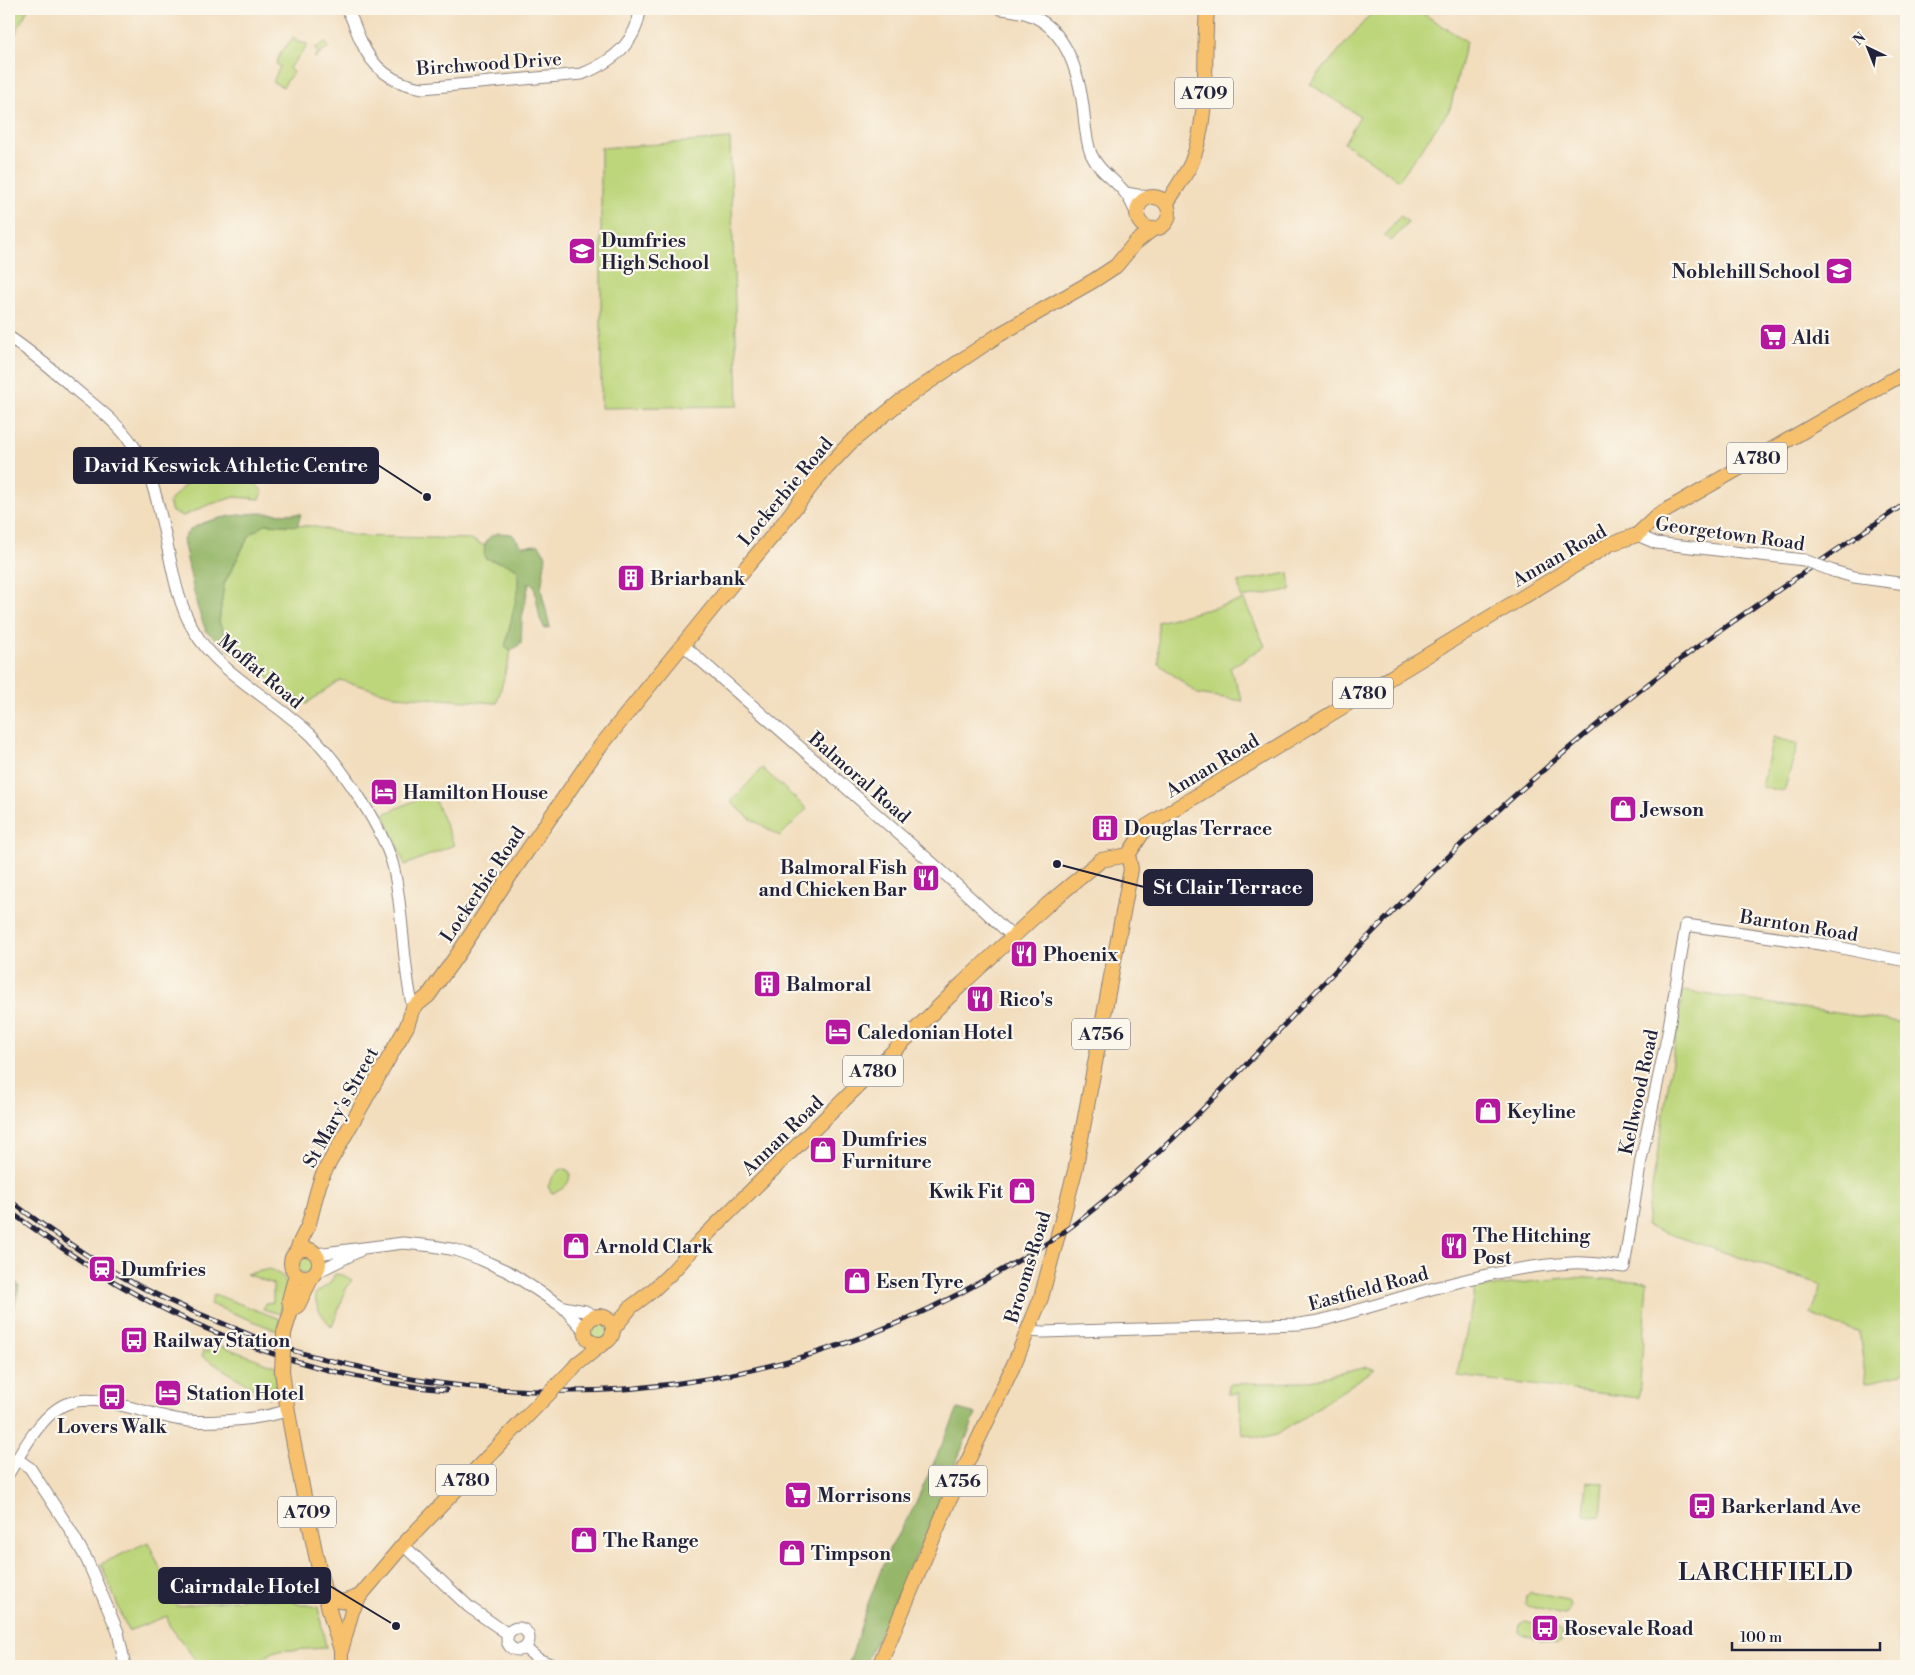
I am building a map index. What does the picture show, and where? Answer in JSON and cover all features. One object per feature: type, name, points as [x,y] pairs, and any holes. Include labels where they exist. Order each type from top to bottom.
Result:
[{"type":"main road","name":"A709","points":[[1135,243],[1140,204],[1158,199],[1184,174],[1192,163],[1199,142],[1205,83],[1204,45],[1207,9]]},
{"type":"main road","points":[[1138,217],[1144,227],[1153,229],[1160,228],[1167,222],[1170,212],[1158,199]]},
{"type":"main road","name":"Lockerbie Road","points":[[413,1008],[428,996],[458,954],[595,753],[682,644],[781,526],[819,476],[850,443],[901,401],[997,336],[1116,266],[1135,243],[1153,229]]},
{"type":"main road","name":"Annan Road","points":[[614,1328],[631,1307],[671,1274],[700,1241],[957,989],[1047,905],[1101,860],[1128,855],[1148,826],[1610,544],[1637,535],[1658,514],[1906,372]]},
{"type":"main road","name":"Brooms Road","points":[[879,1666],[948,1503],[1029,1331],[1041,1298],[1075,1171],[1131,869],[1128,855]]},
{"type":"main road","name":"St Mary's Street","points":[[298,1251],[300,1241],[308,1226],[319,1183],[324,1172],[407,1026],[413,1008]]},
{"type":"main road","name":"St Mary's Street","points":[[308,1226],[314,1253]]},
{"type":"main road","points":[[305,1249],[314,1253],[320,1263],[315,1273],[304,1277],[296,1274],[291,1262],[298,1251],[305,1249]]},
{"type":"main road","name":"A709","points":[[290,1311],[298,1305],[315,1273]]},
{"type":"main road","name":"A709","points":[[296,1274],[289,1300],[290,1311],[284,1333],[282,1370],[286,1411],[329,1613],[341,1651]]},
{"type":"main road","name":"Annan Road","points":[[598,1316],[614,1309],[631,1307]]},
{"type":"main road","points":[[598,1316],[609,1319],[614,1328],[612,1337],[605,1344],[601,1345],[592,1342],[585,1333],[588,1322],[598,1316]]},
{"type":"main road","name":"A780","points":[[575,1366],[585,1333]]},
{"type":"main road","name":"A780","points":[[341,1666],[341,1651],[352,1611],[360,1596],[403,1545],[575,1366],[601,1345]]},
{"type":"main road","points":[[324,1591],[337,1602],[343,1602],[360,1596]]},
{"type":"street","name":"Birchwood Drive","points":[[347,9],[361,43],[371,60],[394,80],[407,86],[423,88],[582,74],[614,58],[626,45],[636,29],[640,9]]},
{"type":"street","points":[[1000,9],[1020,12],[1042,21],[1054,31],[1067,48],[1083,103],[1086,136],[1092,156],[1106,175],[1126,193],[1138,217]]},
{"type":"street","points":[[1126,193],[1158,199]]},
{"type":"street","name":"Moffat Road","points":[[9,337],[37,357],[111,420],[132,444],[144,464],[160,511],[186,618],[196,635],[208,650],[230,670],[309,734],[343,774],[364,807],[387,847],[394,867],[413,1008]]},
{"type":"street","name":"Georgetown Road","points":[[1637,535],[1656,543],[1804,560],[1854,577],[1906,584]]},
{"type":"street","name":"Balmoral Road","points":[[682,644],[947,876],[1013,937]]},
{"type":"street","name":"Barnton Road","points":[[1686,925],[1827,945],[1906,961]]},
{"type":"street","name":"Kellwood Road","points":[[1624,1267],[1641,1160],[1668,1033],[1686,925]]},
{"type":"street","points":[[314,1253],[403,1243],[456,1250],[509,1272],[563,1307],[585,1333]]},
{"type":"street","points":[[315,1273],[365,1248]]},
{"type":"street","name":"Eastfield Road","points":[[1029,1331],[1299,1324],[1319,1321],[1472,1277],[1572,1262],[1624,1267]]},
{"type":"street","points":[[563,1307],[585,1311],[598,1316]]},
{"type":"street","points":[[9,1474],[29,1438],[41,1424],[68,1403],[93,1399],[189,1421],[246,1419],[270,1416],[286,1411]]},
{"type":"street","points":[[17,1459],[30,1468],[69,1528],[87,1560],[118,1632],[126,1666]]},
{"type":"street","points":[[403,1545],[469,1607],[508,1634]]},
{"type":"street","points":[[517,1628],[526,1632],[529,1638],[525,1648],[519,1650],[509,1646],[508,1634],[517,1628]]},
{"type":"street","points":[[525,1648],[538,1659],[555,1666]]},
{"type":"green space","points":[[9,9],[28,9],[9,43]]},
{"type":"green space","points":[[1375,9],[1416,9],[1466,41],[1450,109],[1399,180],[1344,143],[1360,116],[1310,84]]},
{"type":"green space","points":[[293,38],[298,42],[307,44],[307,47],[289,68],[293,72],[283,87],[273,82],[280,66],[276,64],[281,52]]},
{"type":"green space","points":[[325,42],[329,47],[315,58],[319,53],[314,49]]},
{"type":"green space","points":[[730,139],[738,406],[601,408],[601,148]]},
{"type":"green space","points":[[1400,216],[1408,223],[1391,241],[1384,236]]},
{"type":"green space","points":[[222,454],[260,488],[263,492],[260,499],[235,497],[208,505],[183,516],[172,512],[169,502],[201,467],[206,472]]},
{"type":"green space","points":[[257,513],[301,514],[297,526],[265,524],[249,536],[224,584],[219,622],[238,657],[206,631],[197,606],[183,540],[190,530],[204,523],[222,518]]},
{"type":"green space","points":[[265,524],[312,526],[356,536],[471,539],[506,557],[527,563],[527,592],[497,703],[396,696],[340,680],[306,704],[238,657],[219,622],[224,584],[249,536]]},
{"type":"green space","points":[[498,533],[512,534],[522,546],[539,545],[546,556],[541,589],[550,627],[545,629],[540,619],[534,585],[529,583],[522,618],[521,644],[510,651],[505,647],[518,590],[518,570],[510,565],[485,558],[484,549],[486,542],[490,537]]},
{"type":"green space","points":[[1289,573],[1291,590],[1241,598],[1238,582]]},
{"type":"green space","points":[[1244,600],[1265,646],[1230,668],[1243,701],[1198,694],[1159,664],[1158,622]]},
{"type":"green space","points":[[1773,737],[1798,744],[1784,791],[1762,787]]},
{"type":"green space","points":[[762,768],[807,809],[780,836],[748,817],[731,802]]},
{"type":"green space","points":[[432,793],[454,845],[405,865],[384,814]]},
{"type":"green space","points":[[1683,991],[1906,1023],[1906,1363],[1902,1374],[1866,1383],[1859,1331],[1837,1326],[1810,1314],[1822,1285],[1646,1226]]},
{"type":"green space","points":[[562,1169],[569,1171],[568,1182],[563,1188],[552,1193],[548,1187],[549,1184],[555,1174]]},
{"type":"green space","points":[[305,1253],[312,1256],[315,1263],[312,1270],[305,1273],[298,1270],[295,1263],[298,1256]]},
{"type":"green space","points":[[270,1269],[282,1276],[287,1283],[280,1314],[263,1309],[265,1303],[273,1302],[273,1284],[246,1274]]},
{"type":"green space","points":[[9,1272],[19,1286],[15,1305],[9,1316]]},
{"type":"green space","points":[[335,1274],[343,1275],[352,1280],[346,1289],[332,1327],[318,1308],[315,1294],[330,1283]]},
{"type":"green space","points":[[1574,1277],[1647,1282],[1639,1398],[1458,1376],[1475,1288]]},
{"type":"green space","points":[[214,1294],[280,1319],[278,1331],[210,1304]]},
{"type":"green space","points":[[599,1320],[606,1323],[609,1330],[606,1337],[599,1340],[592,1337],[589,1330],[592,1323]]},
{"type":"green space","points":[[208,1341],[275,1366],[277,1383],[269,1398],[202,1356],[203,1350],[208,1352],[212,1346],[207,1343]]},
{"type":"green space","points":[[1367,1367],[1375,1369],[1277,1435],[1263,1438],[1242,1434],[1239,1393],[1228,1394],[1229,1384],[1301,1382]]},
{"type":"green space","points":[[958,1409],[976,1414],[929,1528],[864,1666],[847,1666],[889,1549],[912,1511]]},
{"type":"green space","points":[[1587,1482],[1604,1483],[1601,1517],[1584,1515]]},
{"type":"green space","points":[[148,1542],[177,1606],[250,1598],[282,1600],[318,1607],[326,1648],[275,1651],[251,1666],[200,1666],[169,1625],[167,1616],[128,1631],[101,1564]]},
{"type":"green space","points":[[1531,1592],[1566,1600],[1570,1604],[1567,1614],[1564,1615],[1527,1606],[1525,1604],[1526,1596]]},
{"type":"green space","points":[[1906,1597],[1906,1641],[1899,1638]]},
{"type":"green space","points":[[1525,1621],[1559,1629],[1563,1632],[1561,1642],[1556,1644],[1522,1635],[1519,1632],[1520,1624]]},
{"type":"railway","points":[[9,1200],[106,1268],[148,1291],[177,1304],[287,1349],[418,1380],[492,1389],[565,1391],[638,1388],[711,1378],[782,1363],[852,1341],[920,1313],[986,1279],[1051,1240],[1101,1203],[1129,1180],[1208,1104],[1420,884],[1496,812],[1555,760],[1616,709],[1711,637],[1906,503]]},
{"type":"railway","points":[[9,1211],[116,1283],[193,1323],[234,1340],[318,1367],[360,1377],[446,1390]]},
{"type":"place","name":"Dumfries High School","points":[[582,251]]},
{"type":"place","name":"Noblehill School","points":[[1839,271]]},
{"type":"place","name":"Aldi","points":[[1773,337]]},
{"type":"place","name":"David Keswick Athletic Centre","points":[[427,497]]},
{"type":"place","name":"Briarbank","points":[[631,578]]},
{"type":"place","name":"Hamilton House","points":[[384,792]]},
{"type":"place","name":"Jewson","points":[[1623,809]]},
{"type":"place","name":"Douglas Terrace","points":[[1105,828]]},
{"type":"place","name":"St Clair Terrace","points":[[1057,864]]},
{"type":"place","name":"Balmoral Fish and Chicken Bar","points":[[926,878]]},
{"type":"place","name":"Phoenix","points":[[1024,954]]},
{"type":"place","name":"Balmoral","points":[[767,984]]},
{"type":"place","name":"Rico's","points":[[980,999]]},
{"type":"place","name":"Caledonian Hotel","points":[[838,1032]]},
{"type":"place","name":"Keyline","points":[[1488,1111]]},
{"type":"place","name":"Dumfries Furniture","points":[[823,1150]]},
{"type":"place","name":"Kwik Fit","points":[[1022,1191]]},
{"type":"place","name":"Arnold Clark","points":[[576,1246]]},
{"type":"place","name":"The Hitching Post","points":[[1454,1246]]},
{"type":"place","name":"Dumfries","points":[[102,1269]]},
{"type":"place","name":"Esen Tyre","points":[[857,1281]]},
{"type":"place","name":"Railway Station","points":[[134,1340]]},
{"type":"place","name":"Station Hotel","points":[[168,1393]]},
{"type":"place","name":"Lovers Walk","points":[[112,1397]]},
{"type":"place","name":"Morrisons","points":[[798,1495]]},
{"type":"place","name":"Barkerland Ave","points":[[1702,1506]]},
{"type":"place","name":"The Range","points":[[584,1540]]},
{"type":"place","name":"Timpson","points":[[792,1553]]},
{"type":"place","name":"Cairndale Hotel","points":[[396,1626]]},
{"type":"place","name":"Rosevale Road","points":[[1545,1628]]},
{"type":"district","name":"LARCHFIELD","points":[[1766,1572]]}]
